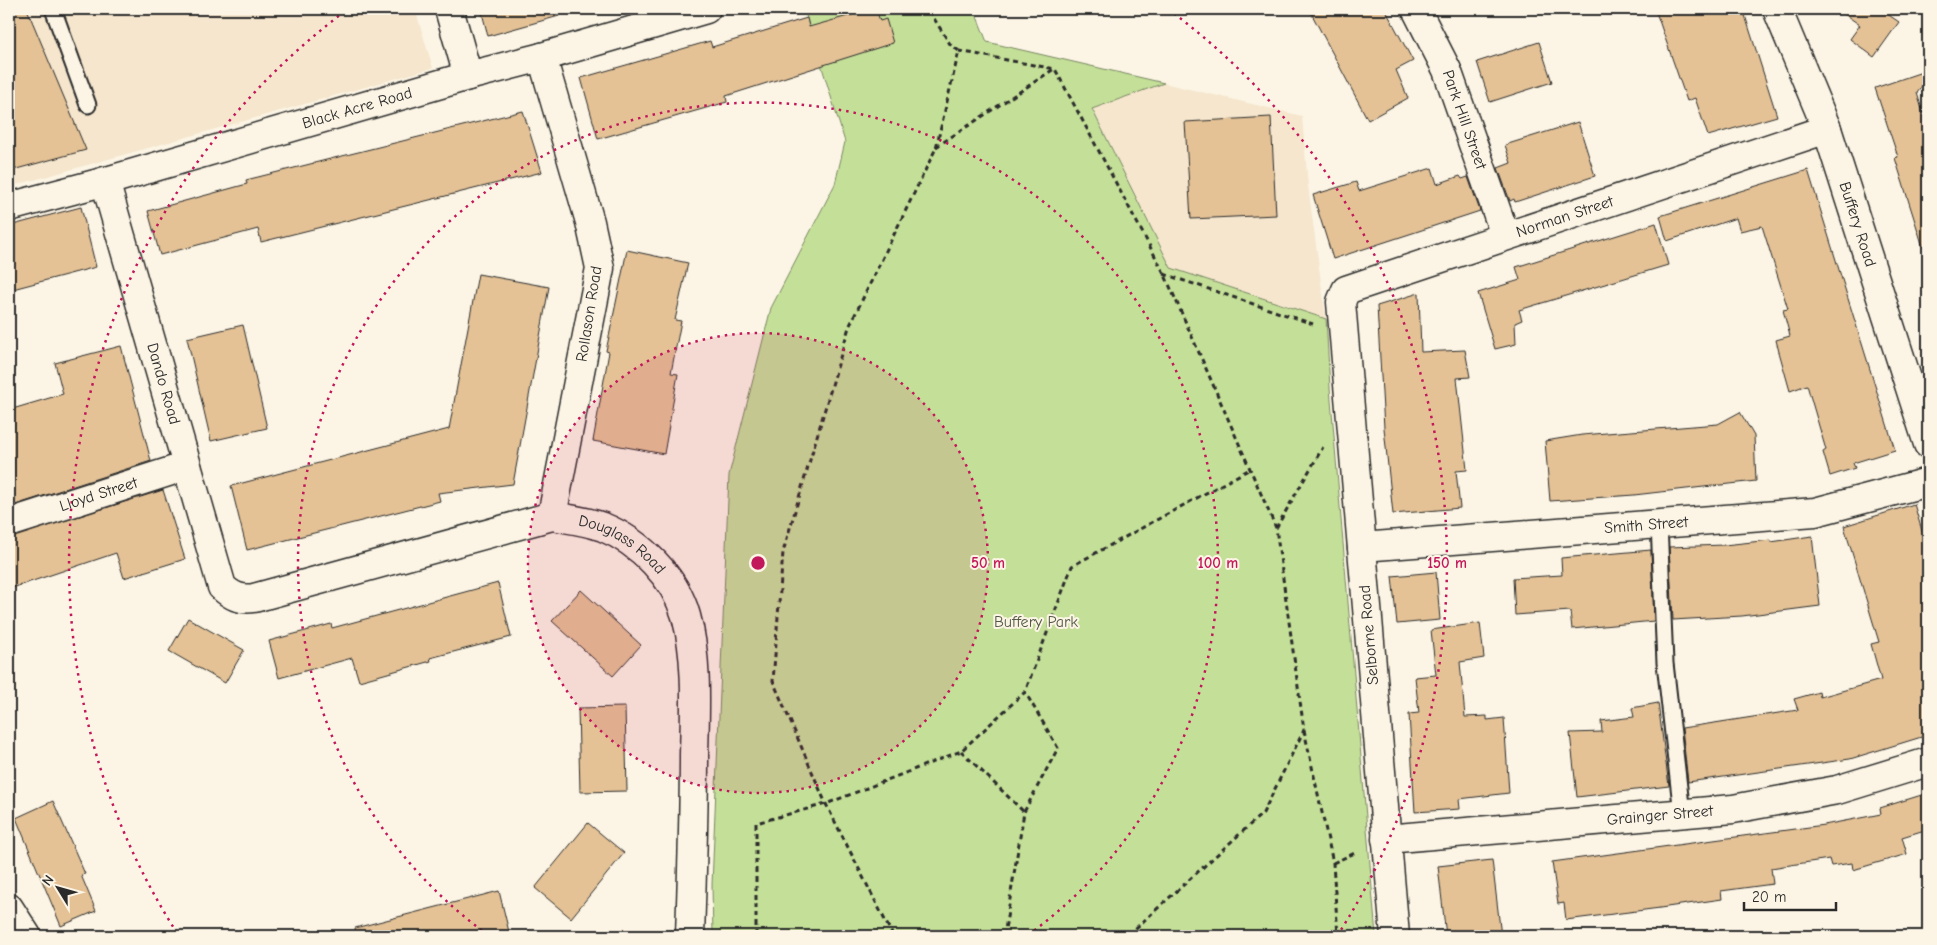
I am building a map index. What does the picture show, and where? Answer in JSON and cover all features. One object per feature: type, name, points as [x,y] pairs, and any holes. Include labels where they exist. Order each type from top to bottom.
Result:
[{"type":"street","points":[[449,9],[468,76]]},
{"type":"street","name":"Black Acre Road","points":[[9,207],[105,182],[706,9]]},
{"type":"street","name":"Park Hill Street","points":[[1416,9],[1447,70],[1505,235]]},
{"type":"street","name":"Buffery Road","points":[[1784,12],[1827,129],[1928,444]]},
{"type":"street","name":"Rollason Road","points":[[542,57],[590,222],[600,268],[552,516]]},
{"type":"street","name":"Norman Street","points":[[1344,334],[1341,302],[1346,290],[1505,235],[1827,129]]},
{"type":"street","name":"Dando Road","points":[[105,182],[222,587]]},
{"type":"street","name":"Selborne Road","points":[[1344,334],[1395,936]]},
{"type":"street","name":"Lloyd Street","points":[[9,522],[187,466]]},
{"type":"street","name":"Smith Street","points":[[1362,547],[1815,512],[1928,482]]},
{"type":"street","name":"Douglass Road","points":[[222,587],[236,597],[254,598],[552,516],[578,520],[603,527],[626,539],[647,556],[663,573],[677,594],[686,616],[695,677],[690,936]]},
{"type":"street","name":"Grainger Street","points":[[1386,839],[1733,809],[1837,790],[1928,762]]},
{"type":"street","points":[[9,908],[27,936]]},
{"type":"lane","points":[[53,9],[88,105]]},
{"type":"lane","points":[[1659,524],[1665,662],[1682,814]]},
{"type":"path","points":[[928,9],[950,44],[959,51],[1055,69]]},
{"type":"path","points":[[893,936],[826,804],[773,681],[783,552],[849,327],[936,148],[959,51]]},
{"type":"path","points":[[936,148],[1055,69]]},
{"type":"path","points":[[1055,69],[1164,273],[1276,528],[1304,730],[1333,863],[1338,936]]},
{"type":"path","points":[[1164,273],[1344,334]]},
{"type":"path","points":[[1276,528],[1324,445]]},
{"type":"path","points":[[756,936],[756,822],[826,804],[961,750],[1025,692],[1072,566],[1250,469]]},
{"type":"path","points":[[1004,936],[1024,812],[1058,748],[1025,692]]},
{"type":"path","points":[[1127,936],[1263,813],[1304,730]]},
{"type":"path","points":[[961,750],[1024,812]]},
{"type":"shaded area","points":[[9,9],[415,9],[433,68],[9,187]]},
{"type":"shaded area","points":[[1164,83],[1302,116],[1308,186],[1326,319],[1171,268],[1092,108]]},
{"type":"green space","name":"Buffery Park","points":[[804,9],[974,9],[987,42],[1164,83],[1092,109],[1171,268],[1326,319],[1330,388],[1376,936],[713,936],[712,885],[729,475],[771,308],[835,184],[845,142]]},
{"type":"building","points":[[9,9],[27,9],[86,150],[9,171]]},
{"type":"building","points":[[481,9],[558,9],[559,16],[488,36]]},
{"type":"building","points":[[876,9],[880,21],[886,19],[893,43],[726,96],[727,102],[598,139],[581,78],[710,41],[712,47],[807,18],[809,27]]},
{"type":"building","points":[[1309,9],[1385,9],[1413,61],[1396,70],[1408,98],[1368,120]]},
{"type":"building","points":[[1655,9],[1743,9],[1777,116],[1708,136],[1695,98],[1687,101]]},
{"type":"building","points":[[1837,9],[1880,9],[1899,22],[1874,57],[1850,39],[1860,25]]},
{"type":"building","points":[[1539,42],[1552,82],[1490,102],[1477,62]]},
{"type":"building","points":[[1928,70],[1928,78],[1917,93],[1928,129],[1928,246],[1923,247],[1895,158],[1898,157],[1875,88]]},
{"type":"building","points":[[523,111],[542,172],[261,242],[258,229],[160,255],[148,211],[247,184],[246,180]]},
{"type":"building","points":[[1271,117],[1276,215],[1191,219],[1185,122]]},
{"type":"building","points":[[1578,122],[1595,176],[1515,202],[1514,199],[1510,201],[1498,168],[1511,163],[1505,145]]},
{"type":"building","points":[[1432,168],[1437,184],[1460,176],[1462,179],[1468,177],[1480,211],[1333,259],[1313,195],[1356,182],[1359,191]]},
{"type":"building","points":[[1808,170],[1895,450],[1853,463],[1855,468],[1830,476],[1823,452],[1826,450],[1807,385],[1790,391],[1779,352],[1776,340],[1790,336],[1783,310],[1788,309],[1762,226],[1740,231],[1736,218],[1667,241],[1660,216]]},
{"type":"building","points":[[81,207],[96,267],[9,290],[9,226]]},
{"type":"building","points":[[1656,223],[1668,265],[1519,310],[1522,320],[1515,323],[1516,344],[1495,349],[1478,293],[1520,280],[1516,267]]},
{"type":"building","points":[[627,250],[688,263],[675,320],[681,321],[671,373],[678,374],[664,454],[593,441],[609,352],[606,351]]},
{"type":"building","points":[[478,274],[549,287],[513,484],[438,493],[440,501],[247,550],[231,486],[449,429]]},
{"type":"building","points":[[1419,293],[1421,352],[1465,350],[1470,377],[1457,378],[1467,470],[1456,471],[1460,508],[1393,514],[1384,428],[1377,306]]},
{"type":"building","points":[[243,325],[267,428],[211,441],[187,338]]},
{"type":"building","points":[[121,346],[151,461],[9,507],[9,410],[63,394],[55,363]]},
{"type":"building","points":[[1740,412],[1754,436],[1756,481],[1634,495],[1550,501],[1545,441],[1582,435],[1718,424]]},
{"type":"building","points":[[163,490],[185,559],[124,578],[116,553],[9,589],[9,538]]},
{"type":"building","points":[[1914,504],[1928,551],[1928,735],[1850,759],[1688,782],[1682,728],[1798,710],[1794,699],[1819,692],[1820,697],[1881,680],[1871,644],[1879,642],[1844,526]]},
{"type":"building","points":[[1812,536],[1820,606],[1742,616],[1673,620],[1669,547],[1724,545],[1771,540],[1771,542]]},
{"type":"building","points":[[1651,550],[1654,621],[1572,629],[1570,611],[1515,615],[1513,578],[1562,575],[1561,558]]},
{"type":"building","points":[[1436,572],[1440,620],[1397,624],[1392,576]]},
{"type":"building","points":[[498,583],[511,637],[430,658],[431,661],[359,681],[352,658],[279,678],[269,641],[331,624],[332,628]]},
{"type":"building","points":[[581,590],[641,645],[613,676],[552,621]]},
{"type":"building","points":[[188,618],[244,650],[225,683],[169,651]]},
{"type":"building","points":[[1480,623],[1484,658],[1460,662],[1465,717],[1487,716],[1487,720],[1504,718],[1509,793],[1459,799],[1460,809],[1415,812],[1409,714],[1419,713],[1415,677],[1436,675],[1431,630]]},
{"type":"building","points":[[1658,703],[1669,786],[1577,797],[1570,733],[1602,732],[1601,721],[1634,717],[1632,708]]},
{"type":"building","points":[[625,707],[627,791],[580,792],[578,708]]},
{"type":"building","points":[[1928,793],[1928,829],[1902,837],[1907,854],[1853,870],[1852,863],[1831,866],[1829,859],[1771,868],[1773,884],[1721,891],[1722,899],[1660,908],[1566,920],[1564,903],[1558,904],[1552,862],[1824,825],[1881,814],[1880,808]]},
{"type":"building","points":[[53,801],[85,874],[81,875],[96,911],[61,926],[16,818]]},
{"type":"building","points":[[588,823],[624,853],[571,918],[535,888]]},
{"type":"building","points":[[1492,860],[1501,936],[1446,936],[1438,866]]},
{"type":"building","points":[[499,891],[510,936],[356,936],[355,928]]}]
